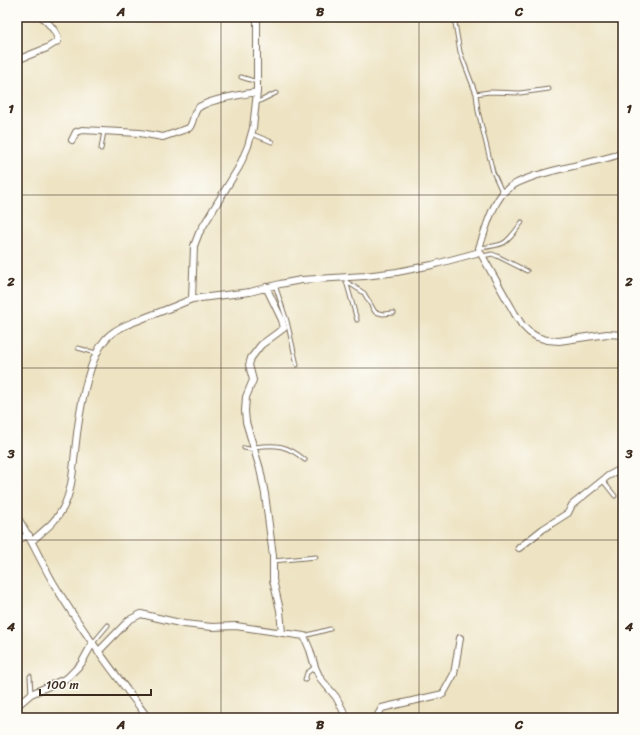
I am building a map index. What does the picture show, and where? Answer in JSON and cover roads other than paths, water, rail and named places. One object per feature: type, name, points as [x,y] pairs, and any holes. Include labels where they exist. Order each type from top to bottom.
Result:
[{"type":"street","points":[[17,60],[47,48],[58,41],[53,29],[42,17]]},
{"type":"street","points":[[192,299],[194,246],[199,233],[239,166],[252,134],[257,92],[257,17]]},
{"type":"street","points":[[72,140],[76,132],[79,131],[140,133],[159,137],[166,136],[188,128],[191,125],[195,112],[203,105],[257,92]]},
{"type":"street","points":[[621,155],[536,176],[516,184],[502,194],[488,220],[480,252],[522,326],[537,337],[559,341],[607,334],[623,335]]},
{"type":"street","points":[[32,542],[52,524],[63,508],[71,481],[77,434],[88,378],[96,353],[101,344],[110,334],[122,326],[192,299],[250,292],[301,280],[346,280],[397,272],[480,252]]},
{"type":"street","points":[[266,288],[282,320],[284,328],[261,345],[251,358],[249,365],[253,380],[246,397],[245,411],[246,422],[265,494],[273,561],[273,580],[280,610],[282,633]]},
{"type":"street","points":[[519,548],[543,529],[565,516],[570,511],[572,506],[616,471],[623,468]]},
{"type":"street","points":[[17,517],[29,535],[53,583],[92,644],[148,718]]},
{"type":"street","points":[[17,540],[29,535]]},
{"type":"street","points":[[98,652],[129,620],[141,614],[184,624],[212,627],[236,626],[304,636],[320,678],[336,697],[346,717]]},
{"type":"street","points":[[376,718],[382,708],[444,694],[454,674],[460,638]]},
{"type":"street","points":[[17,706],[31,694],[67,678],[80,664],[92,644]]},
{"type":"lane","points":[[454,17],[460,52],[476,94],[478,111],[493,172],[502,194]]},
{"type":"lane","points":[[241,77],[257,82]]},
{"type":"lane","points":[[476,94],[489,92],[520,93],[549,89]]},
{"type":"lane","points":[[256,102],[276,93]]},
{"type":"lane","points":[[101,149],[104,131]]},
{"type":"lane","points":[[252,134],[272,142]]},
{"type":"lane","points":[[480,252],[505,244],[522,222]]},
{"type":"lane","points":[[480,252],[497,256],[526,271]]},
{"type":"lane","points":[[346,280],[364,293],[375,312],[383,314],[394,313]]},
{"type":"lane","points":[[346,280],[357,320]]},
{"type":"lane","points":[[275,285],[287,321],[297,365]]},
{"type":"lane","points":[[78,348],[96,353]]},
{"type":"lane","points":[[244,448],[270,445],[286,447],[296,452],[306,460]]},
{"type":"lane","points":[[603,481],[615,496]]},
{"type":"lane","points":[[273,561],[316,557]]},
{"type":"lane","points":[[92,644],[108,625]]},
{"type":"lane","points":[[304,636],[330,629]]},
{"type":"lane","points":[[305,680],[307,673],[315,667]]},
{"type":"lane","points":[[30,676],[31,694]]}]
